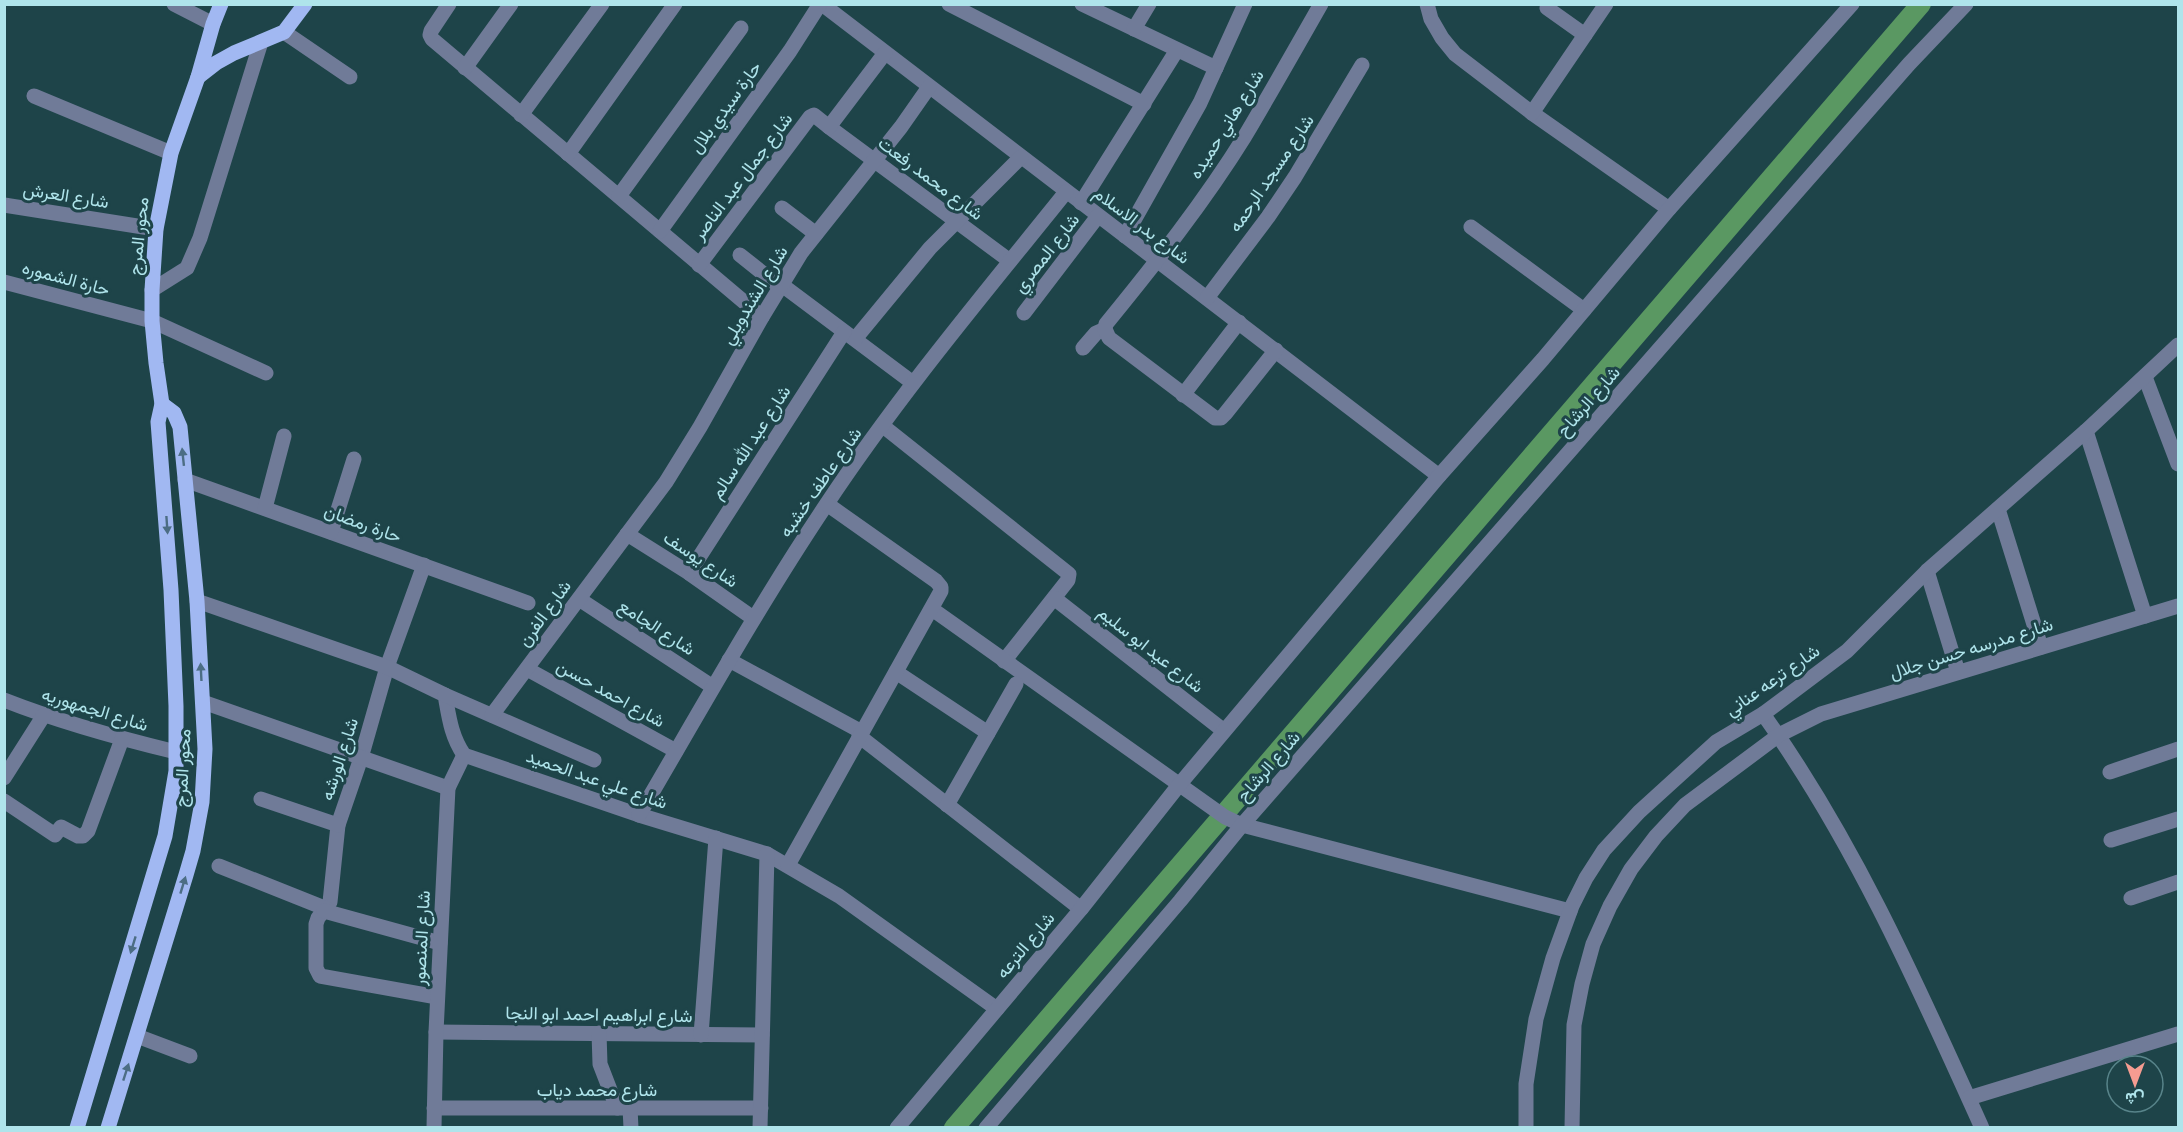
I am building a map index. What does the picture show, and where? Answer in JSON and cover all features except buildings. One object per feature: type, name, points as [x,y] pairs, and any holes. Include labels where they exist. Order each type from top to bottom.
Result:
[{"type":"main road","name":"محور المرج","points":[[77,1128],[165,836],[171,805],[176,752],[171,590],[158,422],[162,404],[152,321],[152,291],[156,229],[171,153],[221,4]]},
{"type":"main road","points":[[198,77],[216,63],[284,32],[305,4]]},
{"type":"main road","name":"محور المرج","points":[[108,1128],[186,874],[198,827],[204,776],[203,702],[197,601],[185,480],[178,420],[174,413],[162,404]]},
{"type":"street","points":[[174,4],[213,24]]},
{"type":"street","points":[[449,4],[430,31],[430,38],[762,317]]},
{"type":"street","points":[[465,68],[511,4]]},
{"type":"street","points":[[521,115],[602,4]]},
{"type":"street","points":[[568,154],[675,4]]},
{"type":"street","name":"شارع بدر الاسلام","points":[[821,4],[1439,476]]},
{"type":"street","name":"حارة سيدي بلال","points":[[660,231],[790,51],[821,4]]},
{"type":"street","points":[[949,4],[1144,104]]},
{"type":"street","points":[[1082,4],[1216,68]]},
{"type":"street","points":[[1134,29],[1149,4]]},
{"type":"street","points":[[1125,236],[1200,103],[1224,45],[1245,4]]},
{"type":"street","name":"شارع هاني حميده","points":[[1083,348],[1096,333],[1105,329],[1106,324],[1158,261],[1197,207],[1244,137],[1322,4]]},
{"type":"street","points":[[1426,4],[1431,19],[1442,38],[1455,54],[1532,113],[1669,209]]},
{"type":"street","points":[[1532,113],[1606,4]]},
{"type":"street","points":[[1179,785],[1439,476],[1669,209],[1852,4]]},
{"type":"street","name":"شارع الرشاح","points":[[1242,825],[1902,73],[1966,4]]},
{"type":"street","points":[[1547,8],[1585,35]]},
{"type":"street","points":[[619,196],[741,28]]},
{"type":"street","points":[[284,32],[350,77]]},
{"type":"street","points":[[152,291],[187,268],[200,238],[261,42]]},
{"type":"street","points":[[1081,203],[1177,50]]},
{"type":"street","points":[[829,127],[885,53]]},
{"type":"street","name":"شارع مسجد الرحمه","points":[[1207,298],[1295,177],[1362,65]]},
{"type":"street","name":"شارع الشندويلي","points":[[627,534],[684,454],[762,317],[816,234],[901,127],[929,87]]},
{"type":"street","points":[[34,96],[171,153]]},
{"type":"street","name":"شارع جمال عبد الناصر","points":[[699,265],[810,117],[814,116],[829,127]]},
{"type":"street","name":"شارع محمد رفعت","points":[[829,127],[1010,261]]},
{"type":"street","name":"شارع عبد الله سالم","points":[[690,573],[849,336],[924,255],[1021,157]]},
{"type":"street","name":"شارع عاطف خشبه","points":[[639,816],[753,618],[827,504],[913,383],[1066,192]]},
{"type":"street","name":"شارع العرش","points":[[4,205],[156,229]]},
{"type":"street","points":[[782,208],[816,234]]},
{"type":"street","name":"شارع المصري","points":[[1023,313],[1098,216]]},
{"type":"street","points":[[1471,228],[1584,310]]},
{"type":"street","points":[[740,255],[913,383]]},
{"type":"street","name":"حارة الشموره","points":[[4,282],[152,321],[266,373]]},
{"type":"street","points":[[1183,394],[1239,322]]},
{"type":"street","points":[[1105,329],[1109,338],[1215,418],[1221,418],[1276,350]]},
{"type":"street","name":"شارع ترعه عناني","points":[[1526,1128],[1526,1084],[1536,1019],[1570,911],[1586,878],[1604,850],[1639,812],[1716,742],[1764,714],[1847,651],[1927,571],[2086,431],[2178,345]]},
{"type":"street","points":[[2145,377],[2178,464]]},
{"type":"street","points":[[883,426],[1068,572],[1070,576],[1068,580],[1004,662]]},
{"type":"street","points":[[2086,431],[2145,616]]},
{"type":"street","points":[[265,508],[284,436]]},
{"type":"street","points":[[331,532],[354,459]]},
{"type":"street","name":"حارة رمضان","points":[[185,480],[528,603]]},
{"type":"street","points":[[788,865],[941,591],[939,583],[827,504]]},
{"type":"street","points":[[1998,509],[2042,647]]},
{"type":"street","name":"شارع يوسف","points":[[627,534],[690,573],[753,618]]},
{"type":"street","name":"شارع الفرن","points":[[492,715],[627,534]]},
{"type":"street","name":"شارع الورشه","points":[[424,565],[387,667],[361,758],[338,825],[331,900],[317,921],[316,968],[320,976],[437,997]]},
{"type":"street","points":[[1927,571],[1958,672]]},
{"type":"street","name":"شارع عيد ابو سليم","points":[[1054,598],[1224,731]]},
{"type":"street","name":"شارع الجامع","points":[[579,599],[713,687]]},
{"type":"street","points":[[197,601],[387,667],[594,760]]},
{"type":"street","name":"شارع مدرسه حسن جلال","points":[[1779,735],[1821,714],[2178,606]]},
{"type":"street","points":[[932,609],[1225,817],[1242,825],[1570,911]]},
{"type":"street","points":[[729,660],[860,734],[1081,909]]},
{"type":"street","name":"شارع احمد حسن","points":[[527,669],[676,751]]},
{"type":"street","points":[[896,672],[988,733]]},
{"type":"street","points":[[947,805],[1016,684]]},
{"type":"street","points":[[445,695],[455,742],[464,755]]},
{"type":"street","name":"شارع الجمهوريه","points":[[4,700],[122,739],[176,752]]},
{"type":"street","points":[[203,702],[448,788]]},
{"type":"street","points":[[1764,714],[1850,851],[1920,992],[1982,1128]]},
{"type":"street","points":[[4,778],[44,715]]},
{"type":"street","points":[[1572,1128],[1574,1025],[1581,984],[1593,944],[1610,906],[1631,869],[1656,836],[1685,806],[1779,735]]},
{"type":"street","points":[[4,801],[54,835],[61,827],[82,837],[88,831],[122,739]]},
{"type":"street","points":[[2110,772],[2178,749]]},
{"type":"street","name":"شارع المنصور","points":[[434,1128],[437,997],[448,788],[464,755]]},
{"type":"street","name":"شارع علي عبد الحميد","points":[[464,755],[639,816],[767,854],[839,896],[997,1009]]},
{"type":"street","name":"شارع الترعه","points":[[897,1128],[1081,909],[1179,785]]},
{"type":"street","points":[[261,799],[338,825]]},
{"type":"street","points":[[2111,840],[2178,819]]},
{"type":"street","points":[[987,1128],[1242,825]]},
{"type":"street","points":[[701,1035],[716,838]]},
{"type":"street","points":[[760,1128],[767,854]]},
{"type":"street","points":[[219,866],[325,910],[440,943]]},
{"type":"street","points":[[2131,898],[2178,882]]},
{"type":"street","name":"شارع ابراهيم احمد ابو النجا","points":[[436,1032],[762,1035]]},
{"type":"street","points":[[599,1033],[600,1064],[631,1128]]},
{"type":"street","points":[[1969,1098],[2178,1034]]},
{"type":"street","points":[[137,1036],[190,1056]]},
{"type":"street","name":"شارع محمد دياب","points":[[434,1108],[761,1108]]},
{"type":"waterway","points":[[954,1128],[1921,4]]}]
